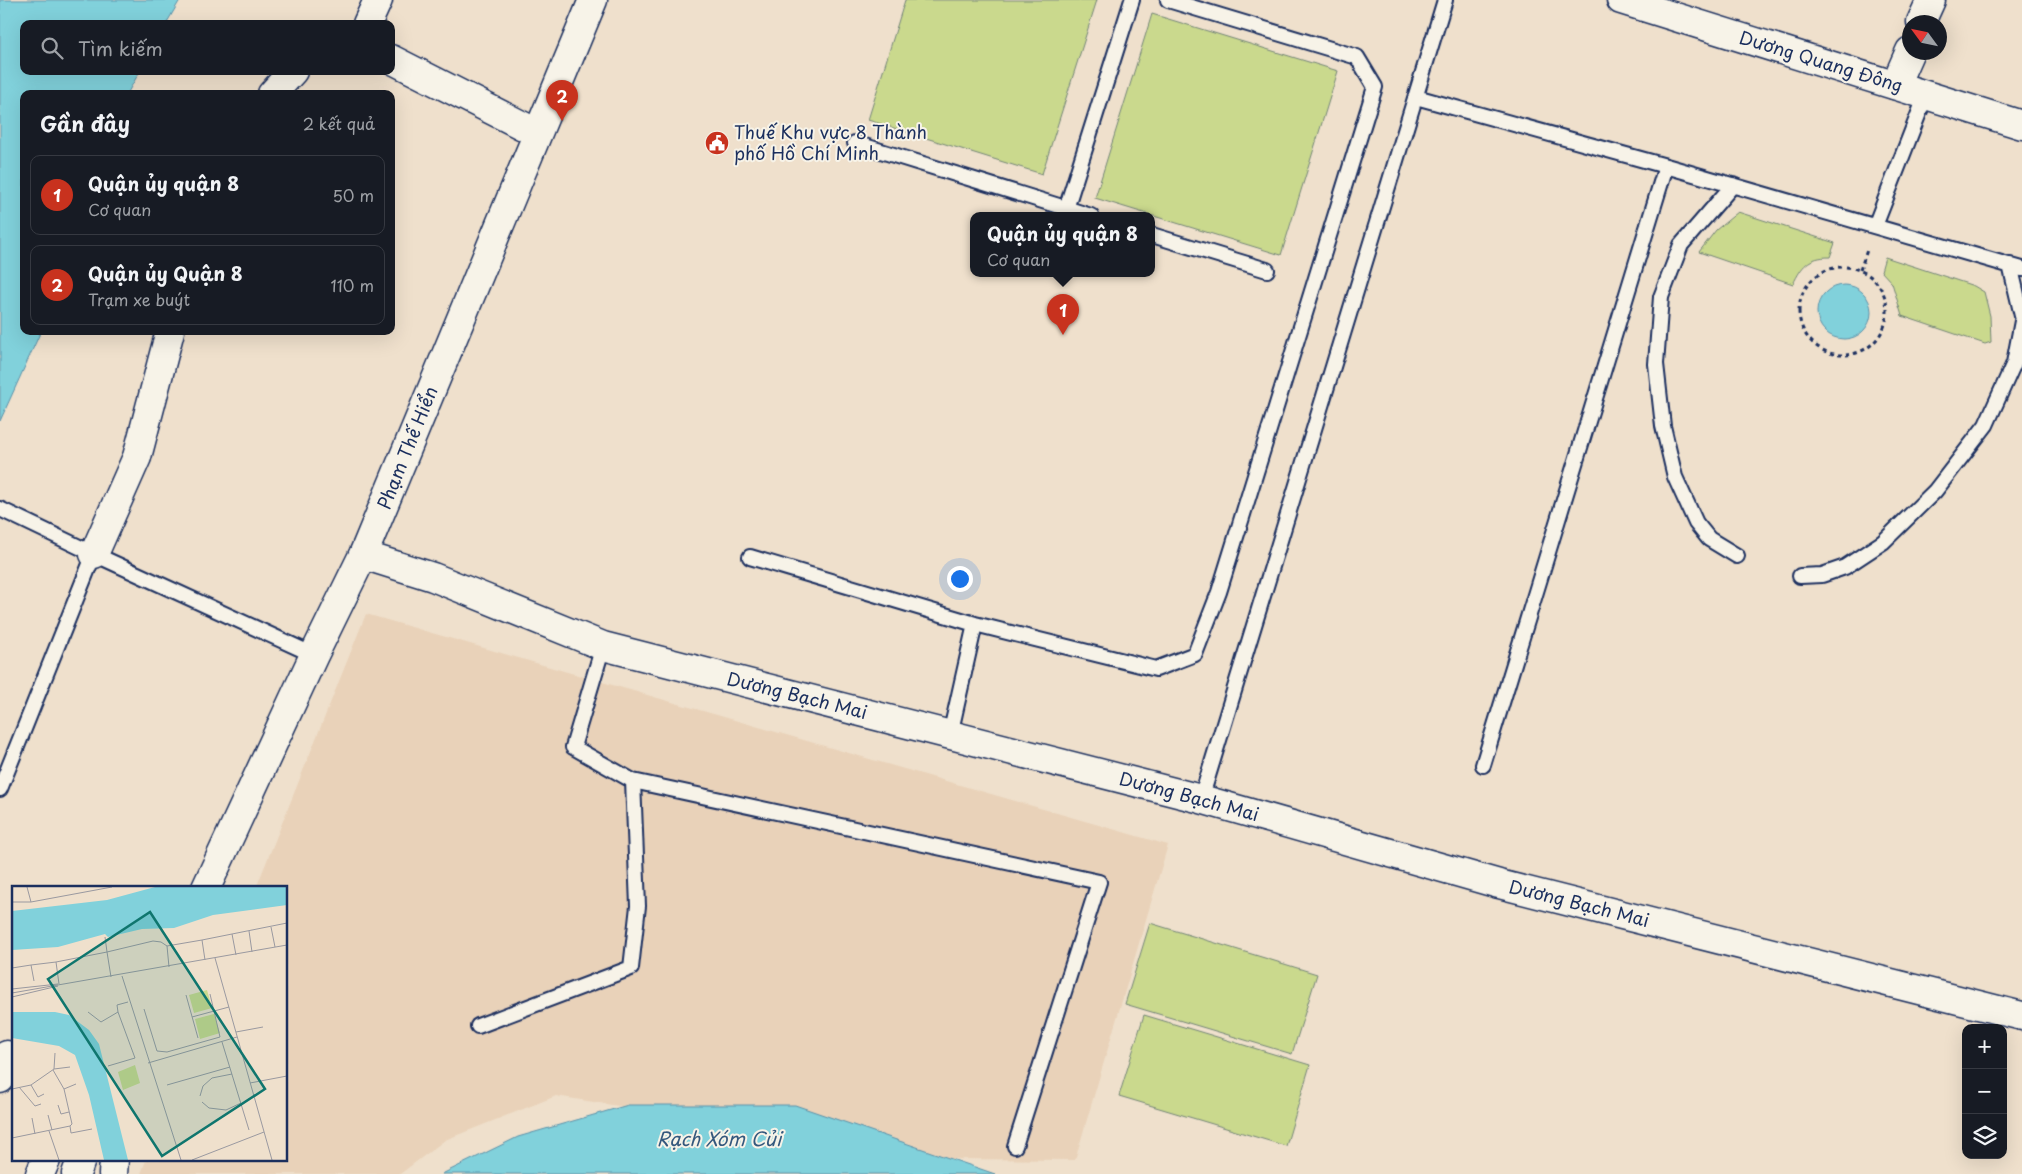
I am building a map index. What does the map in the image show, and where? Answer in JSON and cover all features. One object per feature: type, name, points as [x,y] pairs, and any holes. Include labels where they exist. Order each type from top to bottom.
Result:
[{"type":"street","points":[[369,20],[378,0]]},
{"type":"street","name":"Phạm Thế Hiển","points":[[207,886],[314,655],[363,555],[592,0]]},
{"type":"street","name":"Dương Quang Đông","points":[[1621,0],[2022,125]]},
{"type":"street","points":[[1924,15],[1931,0]]},
{"type":"street","points":[[1895,85],[1906,60]]},
{"type":"street","points":[[395,61],[537,133]]},
{"type":"street","points":[[276,90],[289,75]]},
{"type":"street","points":[[94,554],[137,457],[169,335]]},
{"type":"street","name":"Dương Bạch Mai","points":[[363,555],[433,578],[602,646],[1201,799],[1499,884],[2022,1016]]},
{"type":"street","points":[[40,1174],[45,1162]]},
{"type":"street","points":[[76,1174],[80,1162]]},
{"type":"lane","points":[[1066,209],[1132,0]]},
{"type":"lane","points":[[750,557],[975,624],[1156,669],[1195,654],[1219,592],[1375,87],[1357,57],[1168,0]]},
{"type":"lane","points":[[1201,799],[1445,0]]},
{"type":"lane","points":[[1875,226],[1926,95]]},
{"type":"lane","points":[[1416,97],[1666,166],[2016,267],[2022,316]]},
{"type":"lane","points":[[855,143],[1077,212]]},
{"type":"lane","points":[[1483,765],[1666,166]]},
{"type":"lane","points":[[1733,185],[1681,245],[1661,297],[1656,364],[1662,426],[1675,477],[1696,523],[1709,539],[1737,556]]},
{"type":"lane","points":[[1155,236],[1267,270]]},
{"type":"lane","points":[[1800,576],[1822,575],[1845,567],[1883,542],[1935,491],[1986,425],[2014,363],[2022,321]]},
{"type":"lane","points":[[0,509],[314,655]]},
{"type":"lane","points":[[0,789],[94,554]]},
{"type":"lane","points":[[950,735],[975,624]]},
{"type":"lane","points":[[602,646],[573,748],[633,781],[1099,882],[1015,1146]]},
{"type":"lane","points":[[478,1026],[631,968],[638,906],[633,781]]},
{"type":"path","points":[[1836,267],[1851,268],[1865,273],[1877,283],[1884,296],[1887,311],[1884,327],[1877,339],[1867,348],[1854,353],[1840,355],[1827,352],[1815,345],[1805,335],[1800,322],[1801,295],[1809,282],[1821,272],[1836,267]]},
{"type":"shaded area","points":[[366,614],[1168,845],[1075,1160],[949,1159],[556,1096],[445,1140],[400,1174],[141,1174],[145,1162],[288,1162],[288,886],[257,886]]},
{"type":"green space","points":[[905,0],[1097,0],[1042,174],[868,120]]},
{"type":"green space","points":[[1152,14],[1338,71],[1281,255],[1155,216],[1155,212],[1141,212],[1095,198]]},
{"type":"green space","points":[[1738,212],[1835,243],[1830,257],[1822,257],[1811,261],[1799,272],[1793,284],[1699,252],[1716,230]]},
{"type":"green space","points":[[1885,257],[1974,286],[1984,292],[1990,316],[1991,342],[1985,344],[1902,316],[1892,283],[1881,271]]},
{"type":"green space","points":[[1150,923],[1317,974],[1292,1054],[1125,1004]]},
{"type":"green space","points":[[1144,1015],[1310,1065],[1286,1146],[1119,1096]]},
{"type":"water","points":[[0,0],[180,0],[168,20],[20,20],[20,75],[138,75],[129,90],[20,90],[20,335],[39,335],[0,421]]},
{"type":"water","points":[[1839,285],[1849,285],[1859,289],[1867,297],[1871,312],[1867,327],[1859,335],[1849,339],[1839,339],[1829,335],[1821,327],[1817,317],[1817,307],[1821,297],[1829,289]]},
{"type":"water","name":"Rạch Xóm Củi","points":[[628,1105],[795,1105],[995,1174],[442,1174],[518,1137]]},
{"type":"place","name":"Quận ủy Quận 8","points":[[562,121]]},
{"type":"place","name":"Thuế Khu vực 8 Thành phố Hồ Chí Minh","points":[[717,143]]},
{"type":"place","name":"Quận ủy quận 8","points":[[1063,335]]}]
